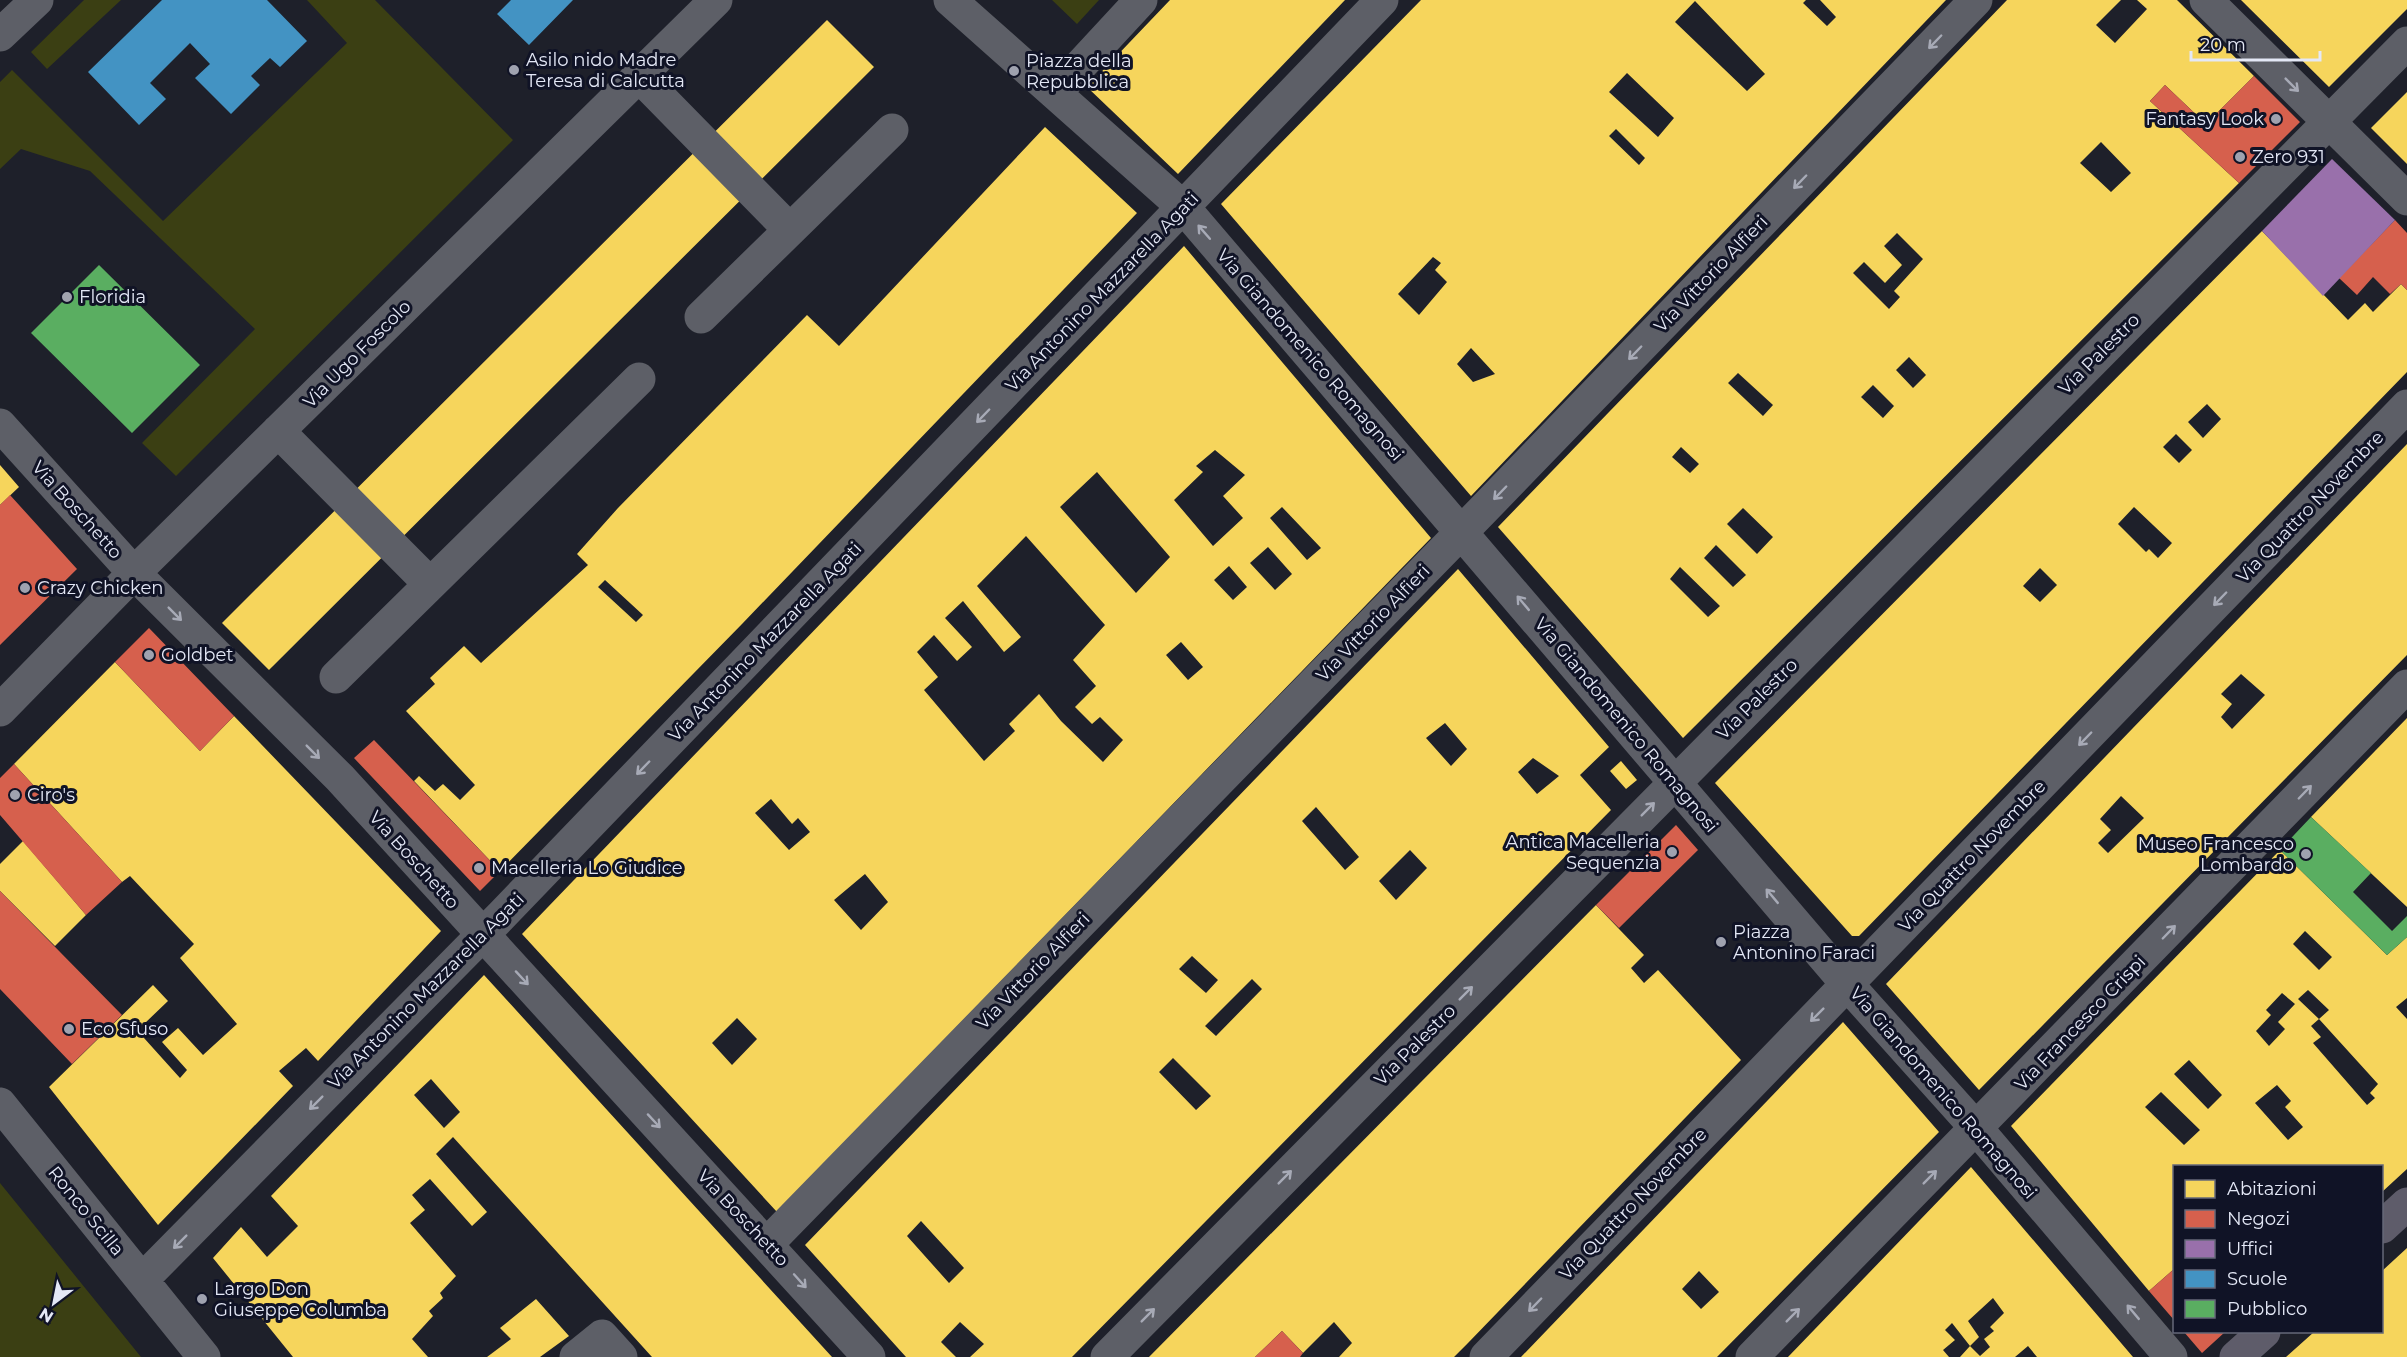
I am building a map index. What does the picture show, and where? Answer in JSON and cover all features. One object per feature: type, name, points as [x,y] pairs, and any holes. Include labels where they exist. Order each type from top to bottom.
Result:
[{"type":"main road","points":[[2383,1226],[2407,1204]]},
{"type":"main road","points":[[2236,1357],[2263,1333]]},
{"type":"street","points":[[0,35],[37,0]]},
{"type":"street","name":"Via Ugo Foscolo","points":[[0,710],[134,573],[716,0]]},
{"type":"street","name":"Via Giandomenico Romagnosi","points":[[950,0],[1184,208],[1674,782],[1977,1129],[2171,1357]]},
{"type":"street","points":[[1062,99],[1141,0]]},
{"type":"street","name":"Via Antonino Mazzarella Agati","points":[[142,1280],[482,935],[1382,0]]},
{"type":"street","name":"Via Vittorio Alfieri","points":[[767,1244],[1462,532],[1976,0]]},
{"type":"street","points":[[2206,0],[2407,200]]},
{"type":"street","name":"Via Palestro","points":[[1107,1357],[2407,43]]},
{"type":"street","points":[[631,84],[782,237]]},
{"type":"street","points":[[701,317],[892,129]]},
{"type":"street","points":[[336,677],[639,379]]},
{"type":"street","name":"Via Quattro Novembre","points":[[1486,1357],[1755,1076],[1848,984],[2407,406]]},
{"type":"street","name":"Via Boschetto","points":[[0,425],[134,573],[340,778],[869,1357]]},
{"type":"street","points":[[279,431],[430,584]]},
{"type":"street","name":"Via Francesco Crispi","points":[[1752,1357],[2407,686]]},
{"type":"street","name":"Ronco Scilla","points":[[0,1104],[204,1357]]},
{"type":"street","points":[[576,1357],[602,1336],[621,1357]]},
{"type":"green space","points":[[84,0],[121,0],[47,69],[31,52]]},
{"type":"green space","points":[[307,0],[375,0],[513,140],[176,476],[142,443],[255,329],[90,171],[21,149],[0,169],[0,82],[12,70],[163,221],[347,43]]},
{"type":"green space","points":[[1052,0],[1099,0],[1077,24]]},
{"type":"green space","points":[[0,1183],[141,1357],[0,1357]]},
{"type":"building: Abitazioni","points":[[1170,0],[1345,0],[1178,174],[1087,87]]},
{"type":"building: Abitazioni","points":[[1421,0],[1806,0],[1803,3],[1827,26],[1836,17],[1820,0],[1946,0],[1471,496],[1221,204]],"holes":[[[1695,1],[1765,74],[1747,91],[1675,22]],[[1627,73],[1674,118],[1658,137],[1609,92]],[[1616,129],[1645,158],[1639,165],[1609,136]],[[1433,257],[1441,263],[1435,270],[1447,282],[1419,315],[1398,294]],[[1471,348],[1495,374],[1473,382],[1457,364]]]},
{"type":"building: Abitazioni","points":[[2007,0],[2121,0],[2096,25],[2115,43],[2147,9],[2137,0],[2177,0],[2254,76],[2206,124],[2165,85],[2150,101],[2239,183],[1683,738],[1498,527]],"holes":[[[2101,142],[2131,173],[2111,192],[2080,163]],[[1897,233],[1923,259],[1894,291],[1900,297],[1889,309],[1853,273],[1864,262],[1885,283],[1902,265],[1884,246]],[[1909,357],[1926,375],[1913,388],[1896,370]],[[1738,373],[1773,405],[1763,416],[1728,383]],[[1873,385],[1894,406],[1883,418],[1861,397]],[[1681,447],[1699,464],[1690,473],[1672,457]],[[1743,508],[1773,537],[1757,554],[1727,524]],[[1716,545],[1746,575],[1733,587],[1704,558]],[[1680,567],[1720,606],[1708,617],[1670,579]]]},
{"type":"building: Abitazioni","points":[[2241,0],[2407,0],[2407,9],[2329,87]]},
{"type":"building: Abitazioni","points":[[827,20],[874,67],[269,670],[222,623]]},
{"type":"building: Abitazioni","points":[[2407,92],[2407,164],[2371,128]]},
{"type":"building: Abitazioni","points":[[1045,127],[1137,213],[742,624],[500,871],[414,781],[419,776],[435,791],[443,784],[460,800],[475,785],[406,711],[435,684],[430,678],[464,646],[481,663],[588,565],[577,554],[618,508],[807,315],[839,346]],"holes":[[[605,580],[643,615],[636,622],[598,587]]]},
{"type":"building: Abitazioni","points":[[2262,231],[2348,320],[2365,303],[2373,312],[2401,284],[2407,290],[2407,372],[1859,936],[1852,936],[1715,783]],"holes":[[[2207,404],[2221,419],[2203,438],[2188,422]],[[2176,434],[2192,450],[2179,463],[2163,447]],[[2134,507],[2172,543],[2158,558],[2149,549],[2146,552],[2118,524]],[[2040,568],[2057,585],[2040,602],[2023,586]]]},
{"type":"building: Abitazioni","points":[[1184,246],[1431,538],[777,1212],[522,934]],"holes":[[[1215,450],[1245,475],[1223,496],[1243,518],[1213,546],[1174,500],[1203,472],[1196,466]],[[1097,472],[1170,557],[1136,593],[1060,507]],[[1282,507],[1321,548],[1307,560],[1270,518]],[[1026,536],[1105,625],[1073,660],[1096,686],[1075,707],[1092,724],[1100,717],[1123,740],[1103,762],[1061,721],[1039,694],[1009,724],[1015,731],[984,761],[924,690],[938,677],[917,652],[934,635],[957,661],[972,647],[945,618],[963,601],[1004,652],[1021,637],[977,586]],[[1268,547],[1292,574],[1275,590],[1250,563]],[[1229,566],[1247,587],[1233,600],[1214,580]],[[1181,642],[1203,667],[1188,680],[1166,655]],[[771,799],[792,824],[798,818],[810,832],[789,850],[755,813]],[[865,874],[888,902],[861,930],[834,900]],[[737,1018],[757,1039],[732,1065],[712,1043]]]},
{"type":"building: Abitazioni","points":[[2407,444],[2407,655],[1979,1090],[1886,984]],"holes":[[[2241,674],[2265,695],[2232,729],[2221,717],[2232,704],[2221,694]],[[2121,796],[2144,818],[2108,853],[2098,843],[2111,830],[2100,819]]]},
{"type":"building: Abitazioni","points":[[0,465],[19,487],[0,505]]},
{"type":"building: Abitazioni","points":[[1458,569],[1609,747],[1580,775],[1611,810],[1072,1357],[970,1357],[984,1344],[960,1322],[941,1342],[956,1357],[906,1357],[805,1245]],"holes":[[[1445,723],[1467,749],[1451,766],[1426,738]],[[1533,758],[1559,776],[1537,794],[1518,772]],[[1316,807],[1359,857],[1345,870],[1302,821]],[[1410,850],[1427,868],[1396,900],[1379,881]],[[1192,956],[1218,980],[1206,993],[1179,969]],[[1252,979],[1262,989],[1216,1036],[1205,1026]],[[1173,1058],[1211,1096],[1196,1110],[1159,1072]],[[921,1221],[964,1268],[949,1283],[907,1236]]]},
{"type":"building: Abitazioni","points":[[115,662],[200,751],[234,716],[441,931],[318,1061],[306,1048],[279,1071],[293,1086],[158,1225],[49,1087],[153,985],[168,1001],[144,1024],[151,1031],[144,1038],[180,1078],[187,1070],[162,1042],[178,1028],[203,1055],[237,1024],[180,958],[194,944],[130,876],[122,882],[14,764]]},
{"type":"building: Abitazioni","points":[[2407,718],[2407,907],[2311,817]]},
{"type":"building: Abitazioni","points":[[1621,761],[1637,780],[1626,789],[1610,771]]},
{"type":"building: Abitazioni","points":[[23,841],[86,915],[55,946],[0,891],[0,864]]},
{"type":"building: Abitazioni","points":[[2280,850],[2387,955],[2407,937],[2407,998],[2396,1007],[2407,1019],[2407,1169],[2383,1191],[2383,1165],[2173,1165],[2173,1270],[2149,1291],[2011,1126]],"holes":[[[2305,931],[2332,957],[2319,970],[2293,944]],[[2308,990],[2329,1010],[2319,1019],[2298,999]],[[2282,993],[2295,1004],[2278,1022],[2285,1029],[2269,1046],[2256,1031],[2271,1015],[2266,1010]],[[2319,1019],[2378,1084],[2370,1093],[2375,1098],[2367,1105],[2313,1043],[2321,1037],[2311,1026]],[[2189,1060],[2222,1095],[2208,1109],[2174,1074]],[[2277,1085],[2291,1101],[2285,1107],[2303,1127],[2288,1140],[2255,1103]],[[2161,1092],[2200,1130],[2184,1145],[2145,1107]]]},
{"type":"building: Abitazioni","points":[[1596,905],[1644,955],[1631,968],[1644,983],[1658,970],[1741,1060],[1468,1343],[1454,1357],[1339,1357],[1352,1343],[1334,1322],[1303,1353],[1282,1331],[1255,1357],[1149,1357]]},
{"type":"building: Abitazioni","points":[[484,975],[832,1357],[652,1357],[453,1137],[436,1154],[487,1212],[472,1226],[430,1179],[412,1195],[425,1210],[410,1223],[456,1276],[440,1293],[443,1298],[429,1311],[433,1316],[412,1339],[428,1357],[293,1357],[213,1258],[241,1227],[267,1257],[298,1226],[271,1196]],"holes":[[[431,1079],[460,1112],[444,1128],[414,1095]]]},
{"type":"building: Abitazioni","points":[[1843,1022],[1939,1132],[1717,1357],[1521,1357]],"holes":[[[1699,1271],[1719,1292],[1701,1309],[1682,1289]]]},
{"type":"building: Abitazioni","points":[[1971,1167],[2133,1357],[2037,1357],[2028,1346],[2015,1357],[1960,1357],[1970,1346],[1952,1323],[1945,1330],[1955,1340],[1943,1350],[1949,1357],[1788,1357]],"holes":[[[1993,1298],[2004,1313],[1990,1327],[1994,1331],[1984,1339],[1990,1347],[1980,1356],[1970,1346],[1979,1337],[1968,1321]]]},
{"type":"building: Abitazioni","points":[[2407,1248],[2407,1357],[2286,1357],[2313,1333],[2383,1333],[2383,1270]]},
{"type":"building: Abitazioni","points":[[536,1299],[569,1336],[540,1357],[487,1357],[511,1339],[500,1328]]},
{"type":"building: Negozi","points":[[2254,76],[2300,122],[2239,183],[2150,101],[2165,85],[2206,124]]},
{"type":"building: Negozi","points":[[2395,220],[2407,233],[2407,290],[2401,284],[2390,294],[2373,277],[2357,295],[2339,278]]},
{"type":"building: Negozi","points":[[10,495],[77,569],[0,645],[0,505]]},
{"type":"building: Negozi","points":[[149,628],[234,716],[200,751],[115,662]]},
{"type":"building: Negozi","points":[[374,740],[500,871],[480,891],[354,758]]},
{"type":"building: Negozi","points":[[14,764],[122,882],[86,915],[0,815],[0,778]]},
{"type":"building: Negozi","points":[[1676,825],[1698,850],[1619,928],[1596,905]]},
{"type":"building: Negozi","points":[[0,891],[122,1015],[72,1064],[0,989]]},
{"type":"building: Negozi","points":[[2173,1270],[2173,1319],[2149,1291]]},
{"type":"building: Negozi","points":[[1282,1331],[1303,1353],[1300,1357],[1255,1357]]},
{"type":"building: Negozi","points":[[2185,1333],[2224,1333],[2202,1353]]},
{"type":"building: Uffici","points":[[2332,159],[2395,220],[2323,296],[2262,231]]},
{"type":"building: Scuole","points":[[162,0],[267,0],[307,41],[280,67],[270,58],[251,76],[260,85],[231,114],[195,78],[210,64],[190,43],[150,83],[166,99],[139,125],[88,72]]},
{"type":"building: Scuole","points":[[511,0],[573,0],[529,45],[497,14]]},
{"type":"building: Pubblico","points":[[99,265],[200,365],[132,433],[31,333]]},
{"type":"building: Pubblico","points":[[2311,817],[2371,873],[2353,892],[2392,931],[2407,916],[2407,937],[2387,955],[2280,850]]},
{"type":"place","name":"Asilo nido Madre Teresa di Calcutta","points":[[514,70]]},
{"type":"place","name":"Piazza della Repubblica","points":[[1014,71]]},
{"type":"place","name":"Fantasy Look","points":[[2276,119]]},
{"type":"place","name":"Zero 931","points":[[2240,157]]},
{"type":"place","name":"Floridia","points":[[67,297]]},
{"type":"place","name":"Crazy Chicken","points":[[25,588]]},
{"type":"place","name":"Goldbet","points":[[149,655]]},
{"type":"place","name":"Ciro's","points":[[15,795]]},
{"type":"place","name":"Antica Macelleria Sequenzia","points":[[1672,852]]},
{"type":"place","name":"Museo Francesco Lombardo","points":[[2306,854]]},
{"type":"place","name":"Macelleria Lo Giudice","points":[[479,868]]},
{"type":"place","name":"Piazza Antonino Faraci","points":[[1721,942]]},
{"type":"place","name":"Eco Sfuso","points":[[69,1029]]},
{"type":"place","name":"Largo Don Giuseppe Columba","points":[[202,1299]]}]
